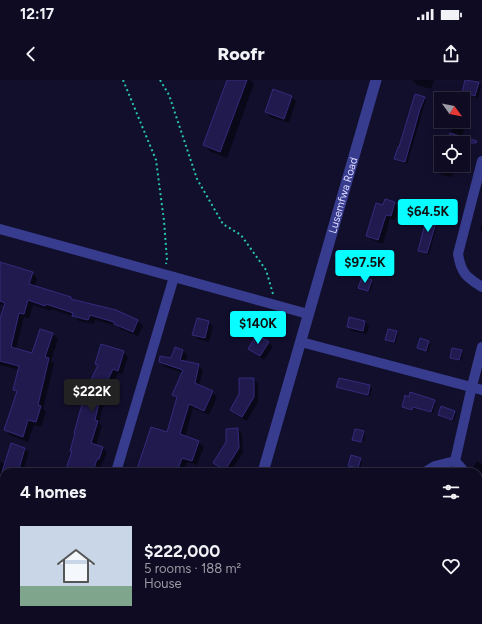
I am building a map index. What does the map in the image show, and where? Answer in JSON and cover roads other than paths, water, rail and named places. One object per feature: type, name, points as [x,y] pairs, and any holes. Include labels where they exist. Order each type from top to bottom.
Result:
[{"type":"street","name":"Lusemfwa Road","points":[[264,468],[376,80]]},
{"type":"street","points":[[482,160],[458,254],[459,264],[463,273],[469,279],[482,287]]},
{"type":"street","points":[[0,229],[308,314]]},
{"type":"street","points":[[117,468],[174,277]]},
{"type":"street","points":[[301,342],[472,386],[482,390]]},
{"type":"street","points":[[455,461],[482,347]]},
{"type":"street","points":[[432,468],[455,461]]},
{"type":"street","points":[[455,461],[461,468]]}]
